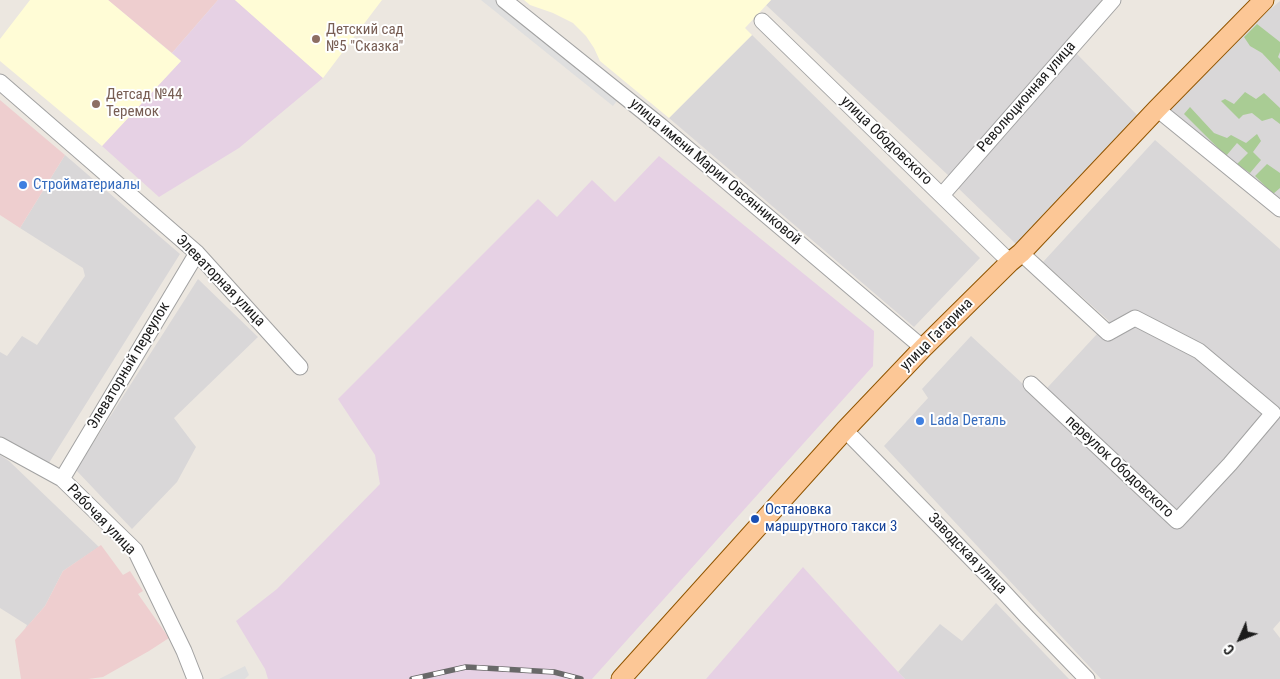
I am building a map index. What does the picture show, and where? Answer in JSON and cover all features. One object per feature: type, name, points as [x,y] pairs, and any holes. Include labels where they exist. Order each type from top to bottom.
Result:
[{"type":"main road","name":"улица Гагарина","points":[[621,679],[845,430],[923,348],[1015,258],[1264,0]]},
{"type":"street","name":"улица имени Марии Овсянниковой","points":[[504,0],[661,126],[923,348]]},
{"type":"street","name":"Революционная улица","points":[[942,195],[1113,0]]},
{"type":"street","name":"улица Ободовского","points":[[762,21],[942,195],[1015,258]]},
{"type":"street","name":"Элеваторная улица","points":[[0,82],[197,253],[300,367]]},
{"type":"street","points":[[1157,109],[1280,209]]},
{"type":"street","name":"Элеваторный переулок","points":[[62,479],[197,253]]},
{"type":"street","name":"переулок Ободовского","points":[[1015,258],[1108,333],[1135,318],[1199,351],[1272,413],[1230,464],[1177,521],[1031,384]]},
{"type":"street","name":"Заводская улица","points":[[845,430],[1087,679]]},
{"type":"street","name":"Рабочая улица","points":[[0,445],[62,479],[135,550],[195,679]]},
{"type":"shaded area","name":"Детсад №44 Теремок","points":[[30,0],[108,0],[181,61],[102,146],[0,61],[0,39]]},
{"type":"shaded area","points":[[108,0],[218,0],[172,53]]},
{"type":"shaded area","points":[[218,0],[235,0],[323,78],[239,148],[159,197],[102,146],[181,61],[172,53]]},
{"type":"shaded area","name":"Детский сад №5 \"Сказка\"","points":[[235,0],[382,0],[323,78]]},
{"type":"shaded area","points":[[481,0],[496,0],[619,98],[613,106]]},
{"type":"shaded area","points":[[524,0],[771,0],[745,28],[752,35],[669,118],[600,61],[586,36],[573,23],[553,13],[530,5]]},
{"type":"shaded area","points":[[771,0],[1102,0],[949,176],[766,5]]},
{"type":"shaded area","points":[[1280,1],[1280,203],[1170,110],[1259,19]]},
{"type":"shaded area","points":[[752,35],[980,258],[914,327],[669,118]]},
{"type":"shaded area","points":[[1076,53],[1140,118],[1016,244],[957,187]]},
{"type":"shaded area","name":"Стройматериалы","points":[[0,100],[65,155],[20,228],[0,215]]},
{"type":"shaded area","points":[[1155,140],[1280,249],[1280,621],[1273,629],[1280,638],[1280,679],[1101,679],[884,446],[928,398],[922,389],[971,336],[1023,384],[1036,400],[1109,321],[1043,262]]},
{"type":"shaded area","points":[[65,155],[180,254],[47,466],[0,439],[0,352],[7,356],[22,336],[37,345],[85,276],[83,268],[20,228]]},
{"type":"shaded area","points":[[659,156],[874,331],[873,366],[592,679],[268,679],[265,669],[236,621],[277,589],[380,484],[375,455],[338,399],[538,199],[557,217],[592,180],[615,202]]},
{"type":"shaded area","points":[[198,279],[258,337],[174,418],[196,447],[177,482],[132,529],[76,470]]},
{"type":"shaded area","points":[[0,455],[9,461],[99,547],[63,571],[45,606],[25,629],[27,625],[0,608]]},
{"type":"shaded area","points":[[101,545],[123,575],[130,571],[143,591],[138,594],[169,638],[103,677],[88,679],[21,679],[15,640],[45,606],[63,571]]},
{"type":"shaded area","points":[[803,567],[898,672],[905,679],[706,679]]},
{"type":"shaded area","points":[[996,603],[1069,679],[905,679],[898,672],[940,624],[962,641]]},
{"type":"shaded area","points":[[245,666],[249,675],[245,679],[219,679]]},
{"type":"green space","points":[[1257,24],[1280,42],[1278,57],[1280,59],[1280,72],[1262,53],[1250,46],[1244,37]]},
{"type":"green space","points":[[1245,92],[1256,99],[1264,93],[1280,108],[1280,124],[1272,118],[1262,121],[1252,113],[1243,115],[1239,119],[1221,101],[1225,99],[1234,104]]},
{"type":"green space","points":[[1190,107],[1214,133],[1227,138],[1231,135],[1246,143],[1257,134],[1261,141],[1253,152],[1261,160],[1250,173],[1237,164],[1248,153],[1237,143],[1226,156],[1184,114]]},
{"type":"green space","points":[[1267,164],[1280,173],[1280,188],[1273,194],[1255,176]]},
{"type":"railway","points":[[412,679],[466,667],[554,672],[581,679]]},
{"type":"place","name":"Детский сад №5 \"Сказка\"","points":[[316,39]]},
{"type":"place","name":"Детсад №44 Теремок","points":[[96,104]]},
{"type":"place","name":"Стройматериалы","points":[[23,185]]},
{"type":"place","name":"Lada Dеталь","points":[[920,421]]},
{"type":"place","name":"Остановка маршрутного такси 3","points":[[755,519]]}]
